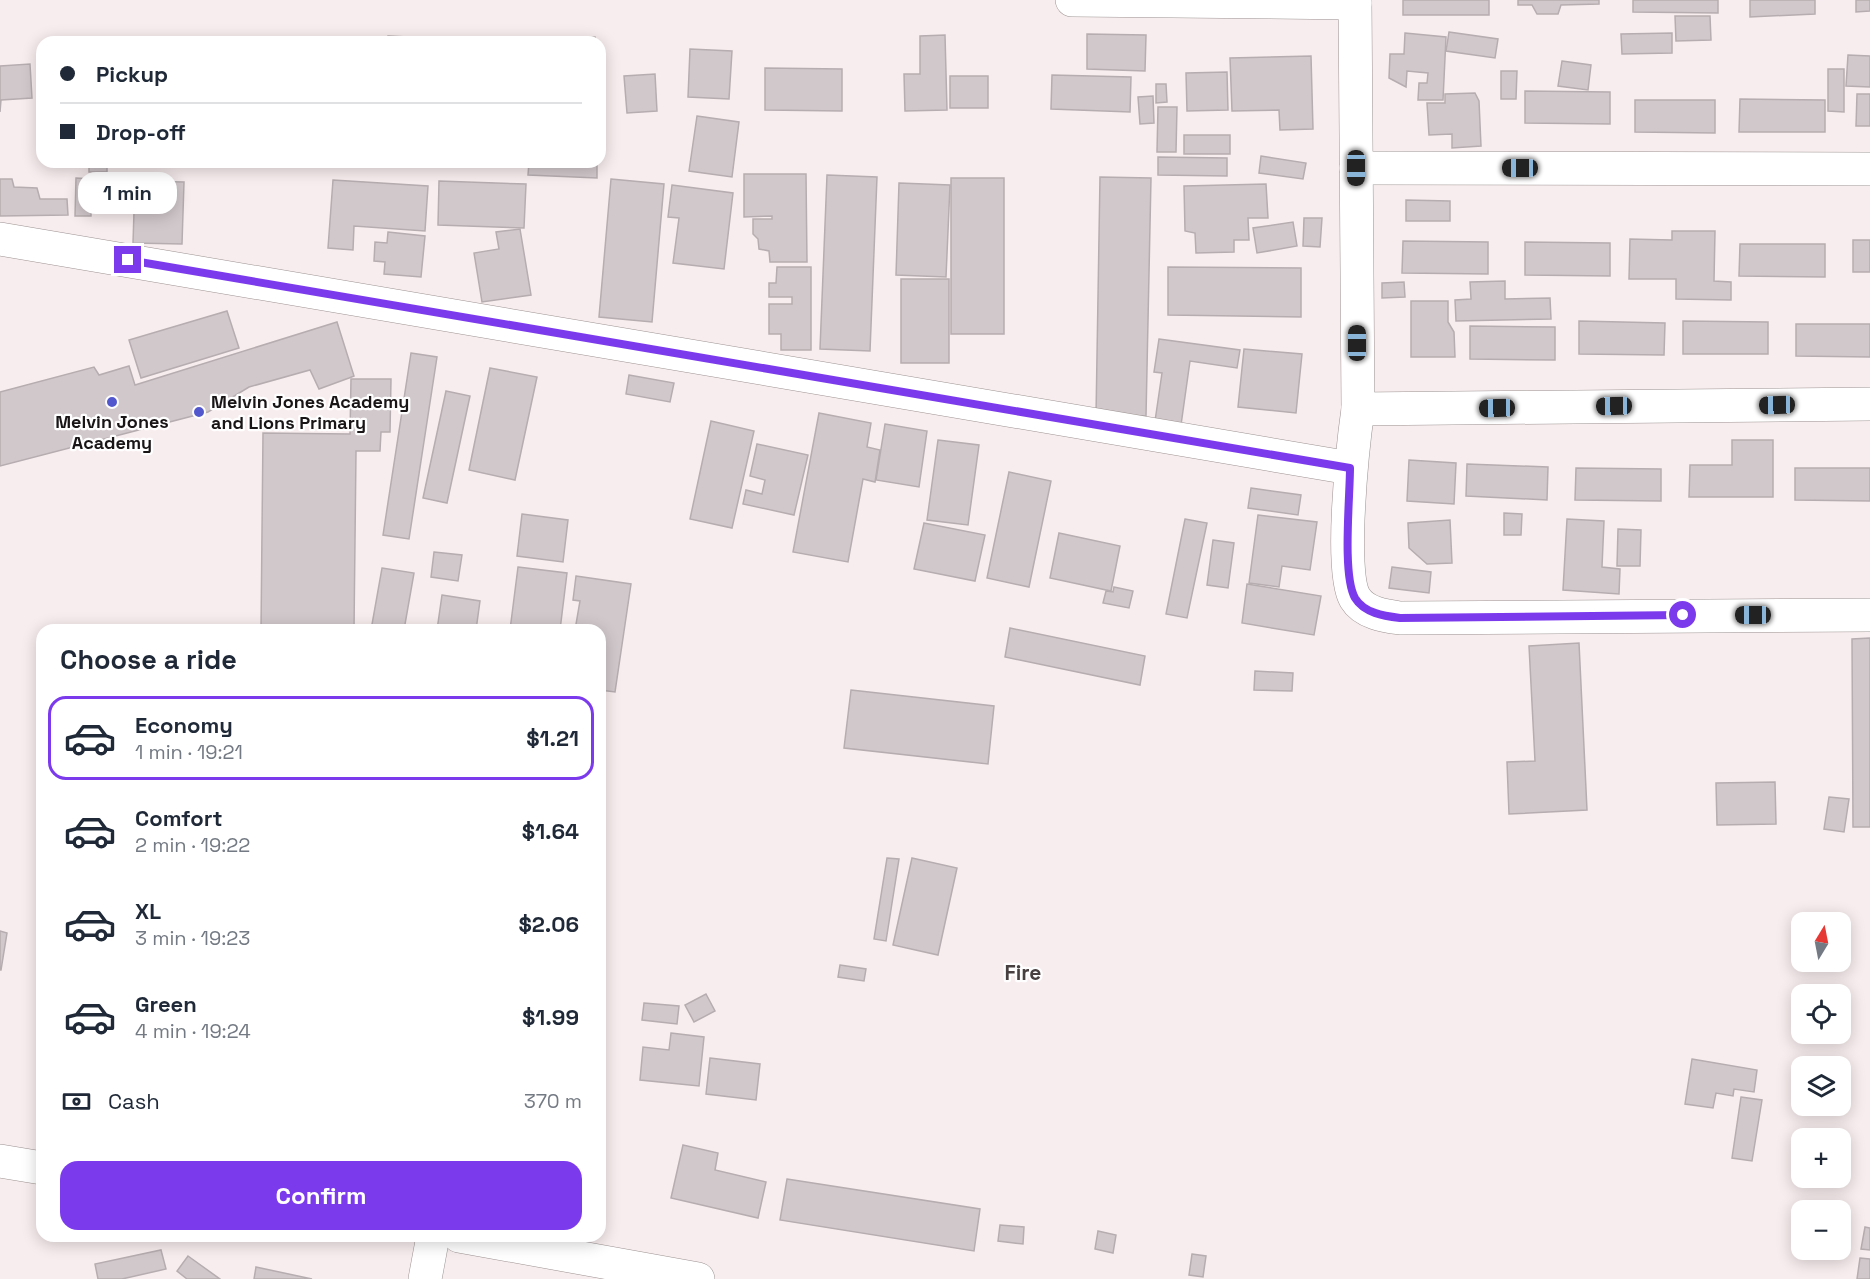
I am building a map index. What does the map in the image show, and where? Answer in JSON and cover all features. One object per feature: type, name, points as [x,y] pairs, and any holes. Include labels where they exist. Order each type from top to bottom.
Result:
[{"type":"street","points":[[1072,0],[1355,2],[1358,409],[1350,468],[1348,578],[1356,599],[1375,614],[1400,618],[1870,615]]},
{"type":"street","points":[[1356,168],[1870,169]]},
{"type":"street","points":[[0,239],[1350,468]]},
{"type":"street","points":[[1358,409],[1870,404]]},
{"type":"street","points":[[0,1161],[36,1167]]},
{"type":"street","points":[[425,1279],[432,1242]]},
{"type":"street","points":[[492,1242],[698,1279]]},
{"type":"building","points":[[1403,0],[1489,0],[1489,15],[1403,15]]},
{"type":"building","points":[[1518,0],[1599,0],[1599,4],[1561,5],[1558,14],[1537,14],[1532,5],[1518,5]]},
{"type":"building","points":[[1633,0],[1718,0],[1718,13],[1633,12]]},
{"type":"building","points":[[1750,0],[1815,0],[1815,14],[1750,17]]},
{"type":"building","points":[[1856,0],[1870,0],[1870,11],[1856,12]]},
{"type":"building","points":[[1675,16],[1710,16],[1711,40],[1676,41]]},
{"type":"building","points":[[1449,32],[1498,39],[1495,58],[1446,51]]},
{"type":"building","points":[[1405,33],[1446,37],[1443,100],[1418,100],[1419,83],[1427,83],[1428,73],[1407,71],[1406,87],[1389,78],[1390,54],[1404,54]]},
{"type":"building","points":[[1672,33],[1672,53],[1622,54],[1621,34]]},
{"type":"building","points":[[1087,34],[1146,35],[1145,71],[1087,69]]},
{"type":"building","points":[[945,35],[947,110],[905,111],[904,74],[920,74],[920,36]]},
{"type":"building","points":[[690,49],[732,51],[729,99],[688,97]]},
{"type":"building","points":[[1848,55],[1870,56],[1870,87],[1846,86]]},
{"type":"building","points":[[1311,56],[1313,129],[1280,130],[1279,110],[1232,111],[1230,58]]},
{"type":"building","points":[[1562,61],[1591,65],[1588,90],[1558,86]]},
{"type":"building","points":[[30,64],[32,98],[1,100],[0,112],[0,66]]},
{"type":"building","points":[[765,68],[842,69],[842,111],[765,110]]},
{"type":"building","points":[[1828,69],[1844,69],[1844,112],[1828,111]]},
{"type":"building","points":[[1501,71],[1517,71],[1516,99],[1501,99]]},
{"type":"building","points":[[1227,72],[1228,110],[1187,111],[1186,73]]},
{"type":"building","points":[[655,74],[657,111],[627,113],[624,76]]},
{"type":"building","points":[[1052,75],[1131,77],[1130,112],[1051,109]]},
{"type":"building","points":[[950,76],[988,76],[988,108],[950,108]]},
{"type":"building","points":[[1156,84],[1166,84],[1167,102],[1156,103]]},
{"type":"building","points":[[1525,91],[1610,92],[1610,124],[1525,123]]},
{"type":"building","points":[[1475,93],[1479,101],[1481,146],[1452,148],[1452,134],[1429,135],[1427,103],[1445,103],[1445,94]]},
{"type":"building","points":[[1857,94],[1870,94],[1870,126],[1856,126]]},
{"type":"building","points":[[1153,96],[1154,123],[1140,124],[1138,97]]},
{"type":"building","points":[[1740,99],[1825,100],[1825,132],[1739,132]]},
{"type":"building","points":[[1635,100],[1715,100],[1715,133],[1635,132]]},
{"type":"building","points":[[1158,107],[1177,107],[1176,152],[1157,152]]},
{"type":"building","points":[[697,116],[739,122],[732,177],[689,171]]},
{"type":"building","points":[[1184,135],[1230,135],[1230,154],[1184,154]]},
{"type":"building","points":[[1261,156],[1306,163],[1303,179],[1259,173]]},
{"type":"building","points":[[1158,157],[1227,158],[1227,176],[1158,175]]},
{"type":"building","points":[[89,168],[107,168],[107,172],[89,172]]},
{"type":"building","points":[[529,168],[597,168],[597,178],[528,175]]},
{"type":"building","points":[[744,174],[806,174],[807,262],[770,262],[769,251],[759,249],[758,239],[753,234],[753,219],[772,219],[772,216],[744,217]]},
{"type":"building","points":[[827,175],[877,177],[870,351],[820,349]]},
{"type":"building","points":[[1100,177],[1151,178],[1146,416],[1096,416]]},
{"type":"building","points":[[76,178],[92,179],[91,216],[75,216]]},
{"type":"building","points":[[951,178],[1004,178],[1004,334],[951,334]]},
{"type":"building","points":[[0,179],[12,179],[14,187],[37,188],[40,199],[67,199],[68,215],[0,216]]},
{"type":"building","points":[[611,179],[664,184],[652,322],[599,317]]},
{"type":"building","points":[[333,180],[428,186],[425,231],[354,226],[353,250],[328,248]]},
{"type":"building","points":[[135,181],[184,182],[182,244],[133,243]]},
{"type":"building","points":[[439,181],[526,184],[524,228],[438,225]]},
{"type":"building","points":[[899,183],[950,185],[946,277],[896,275]]},
{"type":"building","points":[[1266,184],[1268,218],[1248,218],[1249,240],[1234,240],[1234,252],[1196,253],[1195,233],[1185,231],[1184,186]]},
{"type":"building","points":[[672,185],[733,193],[724,269],[673,263],[679,218],[668,217]]},
{"type":"building","points":[[1406,200],[1450,201],[1450,221],[1406,221]]},
{"type":"building","points":[[1304,218],[1322,218],[1320,247],[1303,246]]},
{"type":"building","points":[[1293,222],[1297,246],[1257,253],[1253,228]]},
{"type":"building","points":[[520,229],[531,295],[482,302],[474,253],[499,249],[496,232]]},
{"type":"building","points":[[1672,231],[1715,231],[1714,281],[1731,282],[1731,300],[1676,299],[1676,279],[1629,279],[1630,239],[1672,240]]},
{"type":"building","points":[[388,232],[425,236],[421,277],[384,274],[385,262],[374,261],[375,242],[387,243]]},
{"type":"building","points":[[1853,240],[1870,240],[1870,272],[1853,272]]},
{"type":"building","points":[[1403,241],[1488,242],[1488,274],[1402,273]]},
{"type":"building","points":[[1525,242],[1610,243],[1610,276],[1525,275]]},
{"type":"building","points":[[1740,244],[1825,244],[1825,277],[1739,276]]},
{"type":"building","points":[[777,267],[811,267],[811,350],[781,350],[781,334],[769,334],[769,304],[792,304],[792,297],[769,297],[769,283],[776,283]]},
{"type":"building","points":[[1168,267],[1301,268],[1301,317],[1168,315]]},
{"type":"building","points":[[901,279],[949,279],[949,363],[901,363]]},
{"type":"building","points":[[1505,281],[1505,299],[1550,298],[1551,319],[1456,321],[1455,300],[1471,299],[1470,282]]},
{"type":"building","points":[[1404,282],[1405,297],[1382,298],[1382,283]]},
{"type":"building","points":[[1411,301],[1448,301],[1448,322],[1454,332],[1455,357],[1411,357]]},
{"type":"building","points":[[227,311],[239,348],[141,378],[129,340]]},
{"type":"building","points":[[1579,321],[1665,323],[1664,355],[1579,354]]},
{"type":"building","points":[[1683,321],[1768,322],[1768,354],[1683,354]]},
{"type":"building","name":"Melvin Jones Academy","points":[[337,322],[354,376],[319,389],[310,370],[249,387],[208,412],[0,466],[0,392],[94,367],[99,375],[129,366],[135,385]]},
{"type":"building","points":[[1796,324],[1870,324],[1870,357],[1796,356]]},
{"type":"building","points":[[1470,326],[1555,327],[1555,360],[1470,359]]},
{"type":"building","points":[[1159,339],[1240,350],[1237,368],[1190,361],[1181,425],[1155,421],[1162,373],[1154,372]]},
{"type":"building","points":[[1244,349],[1302,354],[1296,413],[1238,407]]},
{"type":"building","points":[[411,353],[437,357],[409,539],[383,535]]},
{"type":"building","points":[[490,368],[537,377],[515,480],[469,470]]},
{"type":"building","points":[[629,375],[674,383],[670,402],[626,394]]},
{"type":"building","points":[[351,379],[391,379],[390,432],[381,432],[380,451],[356,451],[354,624],[261,624],[263,433],[350,434]]},
{"type":"building","points":[[446,391],[470,396],[447,503],[423,498]]},
{"type":"building","points":[[819,413],[871,423],[867,447],[880,450],[875,482],[863,479],[848,562],[793,552]]},
{"type":"building","points":[[711,421],[754,431],[732,528],[690,519]]},
{"type":"building","points":[[885,424],[927,431],[919,487],[876,480]]},
{"type":"building","points":[[938,440],[979,445],[968,525],[927,520]]},
{"type":"building","points":[[1732,440],[1773,440],[1773,497],[1689,497],[1690,465],[1732,465]]},
{"type":"building","points":[[757,444],[808,455],[794,515],[743,504],[746,490],[762,494],[765,480],[750,476]]},
{"type":"building","points":[[1409,460],[1456,463],[1454,504],[1407,501]]},
{"type":"building","points":[[1467,464],[1548,467],[1547,500],[1466,496]]},
{"type":"building","points":[[1576,468],[1661,469],[1661,501],[1575,500]]},
{"type":"building","points":[[1795,468],[1870,468],[1870,501],[1795,500]]},
{"type":"building","points":[[1009,472],[1051,481],[1029,587],[987,578]]},
{"type":"building","points":[[1251,488],[1301,495],[1298,515],[1248,508]]},
{"type":"building","points":[[1504,513],[1522,514],[1521,535],[1504,535]]},
{"type":"building","points":[[522,514],[568,520],[563,562],[517,556]]},
{"type":"building","points":[[1258,515],[1317,522],[1310,570],[1282,566],[1279,587],[1249,583]]},
{"type":"building","points":[[1185,519],[1207,523],[1187,618],[1166,614]]},
{"type":"building","points":[[1567,519],[1604,521],[1602,567],[1620,569],[1619,594],[1563,590]]},
{"type":"building","points":[[1450,520],[1452,563],[1427,564],[1409,548],[1408,523]]},
{"type":"building","points":[[924,523],[985,535],[975,581],[914,569]]},
{"type":"building","points":[[1618,529],[1641,530],[1640,566],[1617,566]]},
{"type":"building","points":[[1059,533],[1120,546],[1111,591],[1050,578]]},
{"type":"building","points":[[1213,540],[1234,543],[1228,588],[1207,585]]},
{"type":"building","points":[[434,552],[462,555],[458,581],[431,577]]},
{"type":"building","points":[[518,567],[567,573],[561,624],[511,624]]},
{"type":"building","points":[[1392,567],[1431,572],[1429,593],[1389,588]]},
{"type":"building","points":[[382,568],[414,573],[405,624],[372,624]]},
{"type":"building","points":[[576,576],[631,584],[615,692],[606,691],[606,624],[576,624],[580,601],[573,600]]},
{"type":"building","points":[[1247,584],[1321,596],[1314,635],[1242,623]]},
{"type":"building","points":[[1114,587],[1133,591],[1129,608],[1103,603],[1106,591],[1113,592]]},
{"type":"building","points":[[442,595],[480,601],[477,624],[438,624]]},
{"type":"building","points":[[1010,628],[1145,656],[1140,685],[1005,657]]},
{"type":"building","points":[[1870,638],[1870,827],[1853,827],[1852,639]]},
{"type":"building","points":[[1579,643],[1587,810],[1509,814],[1507,762],[1535,761],[1529,646]]},
{"type":"building","points":[[1255,671],[1293,673],[1292,691],[1254,690]]},
{"type":"building","points":[[851,690],[994,706],[988,764],[844,748]]},
{"type":"building","points":[[1775,782],[1776,824],[1717,825],[1716,783]]},
{"type":"building","points":[[1829,797],[1849,799],[1844,832],[1824,829]]},
{"type":"building","points":[[887,858],[899,859],[886,941],[874,939]]},
{"type":"building","points":[[912,858],[957,868],[938,955],[893,945]]},
{"type":"building","points":[[0,931],[7,933],[1,970],[0,970]]},
{"type":"building","points":[[840,965],[866,969],[864,981],[838,977]]},
{"type":"building","points":[[706,994],[715,1011],[694,1022],[685,1005]]},
{"type":"building","points":[[644,1003],[679,1006],[677,1024],[642,1020]]},
{"type":"building","points":[[671,1033],[704,1037],[699,1086],[640,1080],[643,1047],[669,1050]]},
{"type":"building","points":[[710,1058],[760,1064],[756,1100],[706,1094]]},
{"type":"building","points":[[1692,1059],[1757,1070],[1754,1092],[1734,1089],[1733,1096],[1716,1093],[1713,1108],[1685,1104]]},
{"type":"building","points":[[1741,1097],[1762,1100],[1752,1161],[1732,1158]]},
{"type":"building","points":[[683,1145],[718,1153],[715,1170],[766,1182],[758,1218],[671,1198]]},
{"type":"building","points":[[787,1179],[980,1209],[974,1251],[780,1220]]},
{"type":"building","points":[[1000,1225],[1024,1227],[1023,1244],[998,1241]]},
{"type":"building","points":[[1865,1227],[1870,1228],[1870,1250],[1861,1249]]},
{"type":"building","points":[[1098,1231],[1116,1235],[1113,1253],[1095,1249]]},
{"type":"building","points":[[161,1250],[166,1269],[122,1279],[98,1279],[95,1264]]},
{"type":"building","points":[[1192,1254],[1206,1256],[1203,1277],[1189,1275]]},
{"type":"building","points":[[188,1256],[220,1279],[187,1279],[177,1271]]},
{"type":"building","points":[[1860,1258],[1870,1259],[1870,1279],[1857,1279]]},
{"type":"building","points":[[256,1267],[312,1279],[254,1279]]},
{"type":"place","name":"Melvin Jones Academy","points":[[112,402]]},
{"type":"place","name":"Melvin Jones Academy and Lions Primary","points":[[199,412]]},
{"type":"district","name":"Fire","points":[[1023,973]]},
{"type":"route","points":[[128,260],[1350,468],[1348,578],[1356,599],[1375,614],[1400,618],[1683,615]]}]
